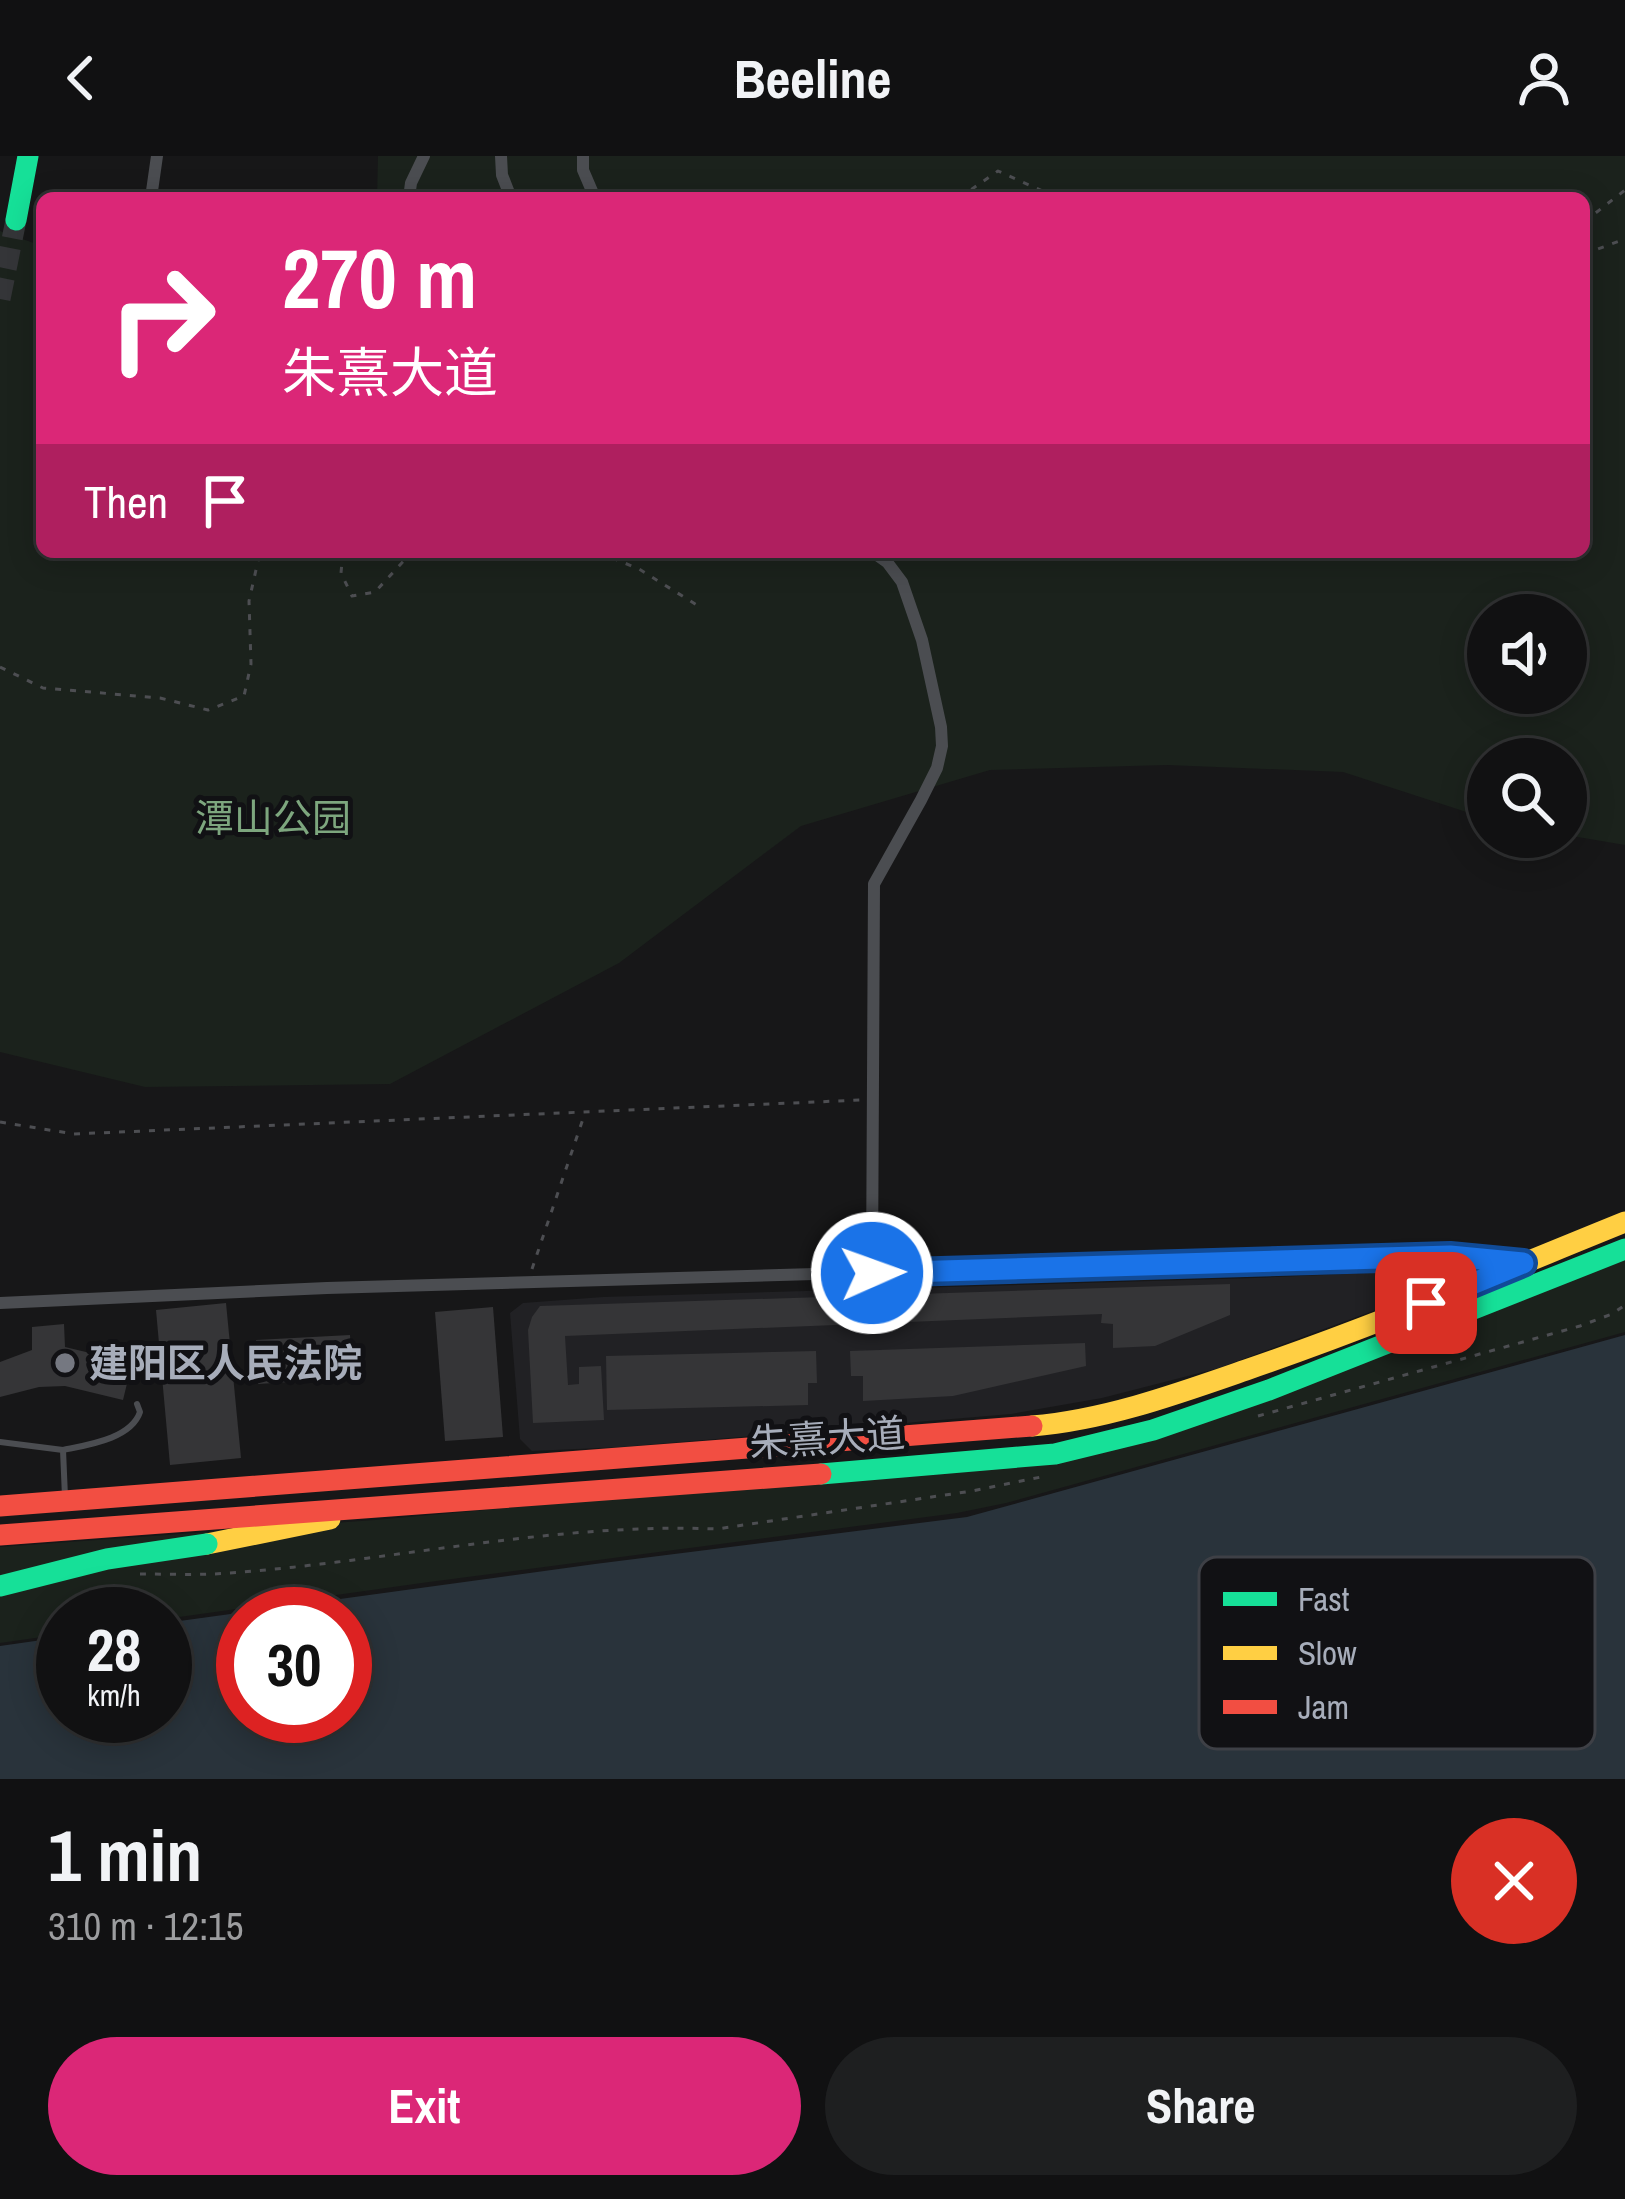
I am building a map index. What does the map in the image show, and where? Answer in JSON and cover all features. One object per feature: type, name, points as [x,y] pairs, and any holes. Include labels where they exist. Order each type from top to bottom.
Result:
[{"type":"main road","points":[[16,220],[28,156]]},
{"type":"main road","name":"朱熹大道","points":[[0,1506],[1053,1424],[1141,1404],[1258,1365],[1625,1222]]},
{"type":"main road","name":"朱熹大道","points":[[0,1535],[1055,1454],[1153,1430],[1269,1390],[1625,1249]]},
{"type":"main road","points":[[0,1586],[107,1559],[399,1506]]},
{"type":"street","points":[[152,192],[157,156]]},
{"type":"street","points":[[410,192],[424,156]]},
{"type":"street","points":[[501,156],[509,192]]},
{"type":"street","points":[[583,156],[592,192]]},
{"type":"street","points":[[872,1273],[874,884],[937,768],[941,746],[922,640],[902,582],[881,558]]},
{"type":"street","points":[[0,1303],[303,1288],[1450,1256],[1588,1263]]},
{"type":"lane","points":[[0,1442],[63,1450],[88,1445],[133,1425],[140,1412],[137,1404]]},
{"type":"lane","points":[[63,1450],[65,1501]]},
{"type":"path","points":[[968,192],[998,171],[1045,192]]},
{"type":"path","points":[[1590,217],[1625,190]]},
{"type":"path","points":[[1590,252],[1625,239]]},
{"type":"path","points":[[0,667],[43,688],[160,698],[208,710],[244,696],[251,664],[249,601],[259,558]]},
{"type":"path","points":[[343,558],[341,573],[352,596],[375,592],[406,558]]},
{"type":"path","points":[[612,558],[700,607]]},
{"type":"path","points":[[0,1122],[74,1134],[872,1099]]},
{"type":"path","points":[[527,1282],[586,1112]]},
{"type":"shaded area","points":[[1439,1272],[1445,1279],[1416,1295],[1219,1368],[1102,1398],[1011,1414],[621,1447],[532,1451],[520,1439],[510,1313],[523,1303]]},
{"type":"shaded area","points":[[1625,1335],[1625,1779],[0,1779],[0,1646],[36,1641],[36,1743],[192,1743],[192,1619],[216,1616],[216,1743],[372,1743],[372,1595],[967,1517]]},
{"type":"green space","name":"潭山公园","points":[[378,156],[1625,156],[1625,845],[1587,839],[1587,738],[1467,738],[1467,812],[1343,772],[1167,765],[990,770],[801,826],[619,963],[390,1084],[145,1087],[0,1052],[0,231],[36,244],[36,558],[1590,558],[1590,192],[377,192]]},
{"type":"green space","points":[[1625,1256],[1625,1332],[1006,1503],[372,1590],[216,1587],[216,1612],[192,1615],[192,1587],[36,1587],[36,1638],[0,1643],[0,1547],[375,1520],[1070,1457]]},
{"type":"building","points":[[1230,1284],[1230,1315],[1155,1346],[1113,1348],[1113,1324],[1101,1323],[1102,1314],[565,1336],[568,1385],[579,1384],[579,1367],[601,1366],[604,1420],[533,1423],[528,1330],[540,1306]]},
{"type":"building","points":[[226,1303],[241,1458],[170,1465],[156,1310]]},
{"type":"building","points":[[493,1307],[503,1437],[445,1441],[435,1312]]},
{"type":"building","name":"建阳区人民法院","points":[[64,1324],[65,1347],[132,1363],[123,1400],[65,1386],[0,1397],[0,1362],[32,1350],[32,1327]]},
{"type":"building","points":[[350,1335],[353,1378],[258,1384],[256,1340]]},
{"type":"building","points":[[1085,1343],[1086,1366],[953,1396],[863,1401],[863,1376],[851,1376],[850,1351]]},
{"type":"building","points":[[816,1351],[817,1383],[808,1383],[808,1405],[607,1410],[606,1356]]},
{"type":"tunnel","points":[[0,299],[16,220]]},
{"type":"traffic: fast","points":[[16,220],[28,156]]},
{"type":"traffic: fast","points":[[821,1474],[1055,1454],[1153,1430],[1269,1390],[1625,1249]]},
{"type":"traffic: fast","points":[[0,1586],[107,1559],[207,1544]]},
{"type":"traffic: slow","points":[[1032,1426],[1114,1412],[1220,1379],[1625,1222]]},
{"type":"traffic: slow","points":[[207,1544],[330,1519]]},
{"type":"traffic: jam","points":[[0,1506],[1032,1426]]},
{"type":"traffic: jam","points":[[0,1535],[821,1474]]},
{"type":"place","name":"建阳区人民法院","points":[[65,1363]]},
{"type":"route","points":[[872,1273],[1450,1256],[1523,1263],[1426,1303]]}]
